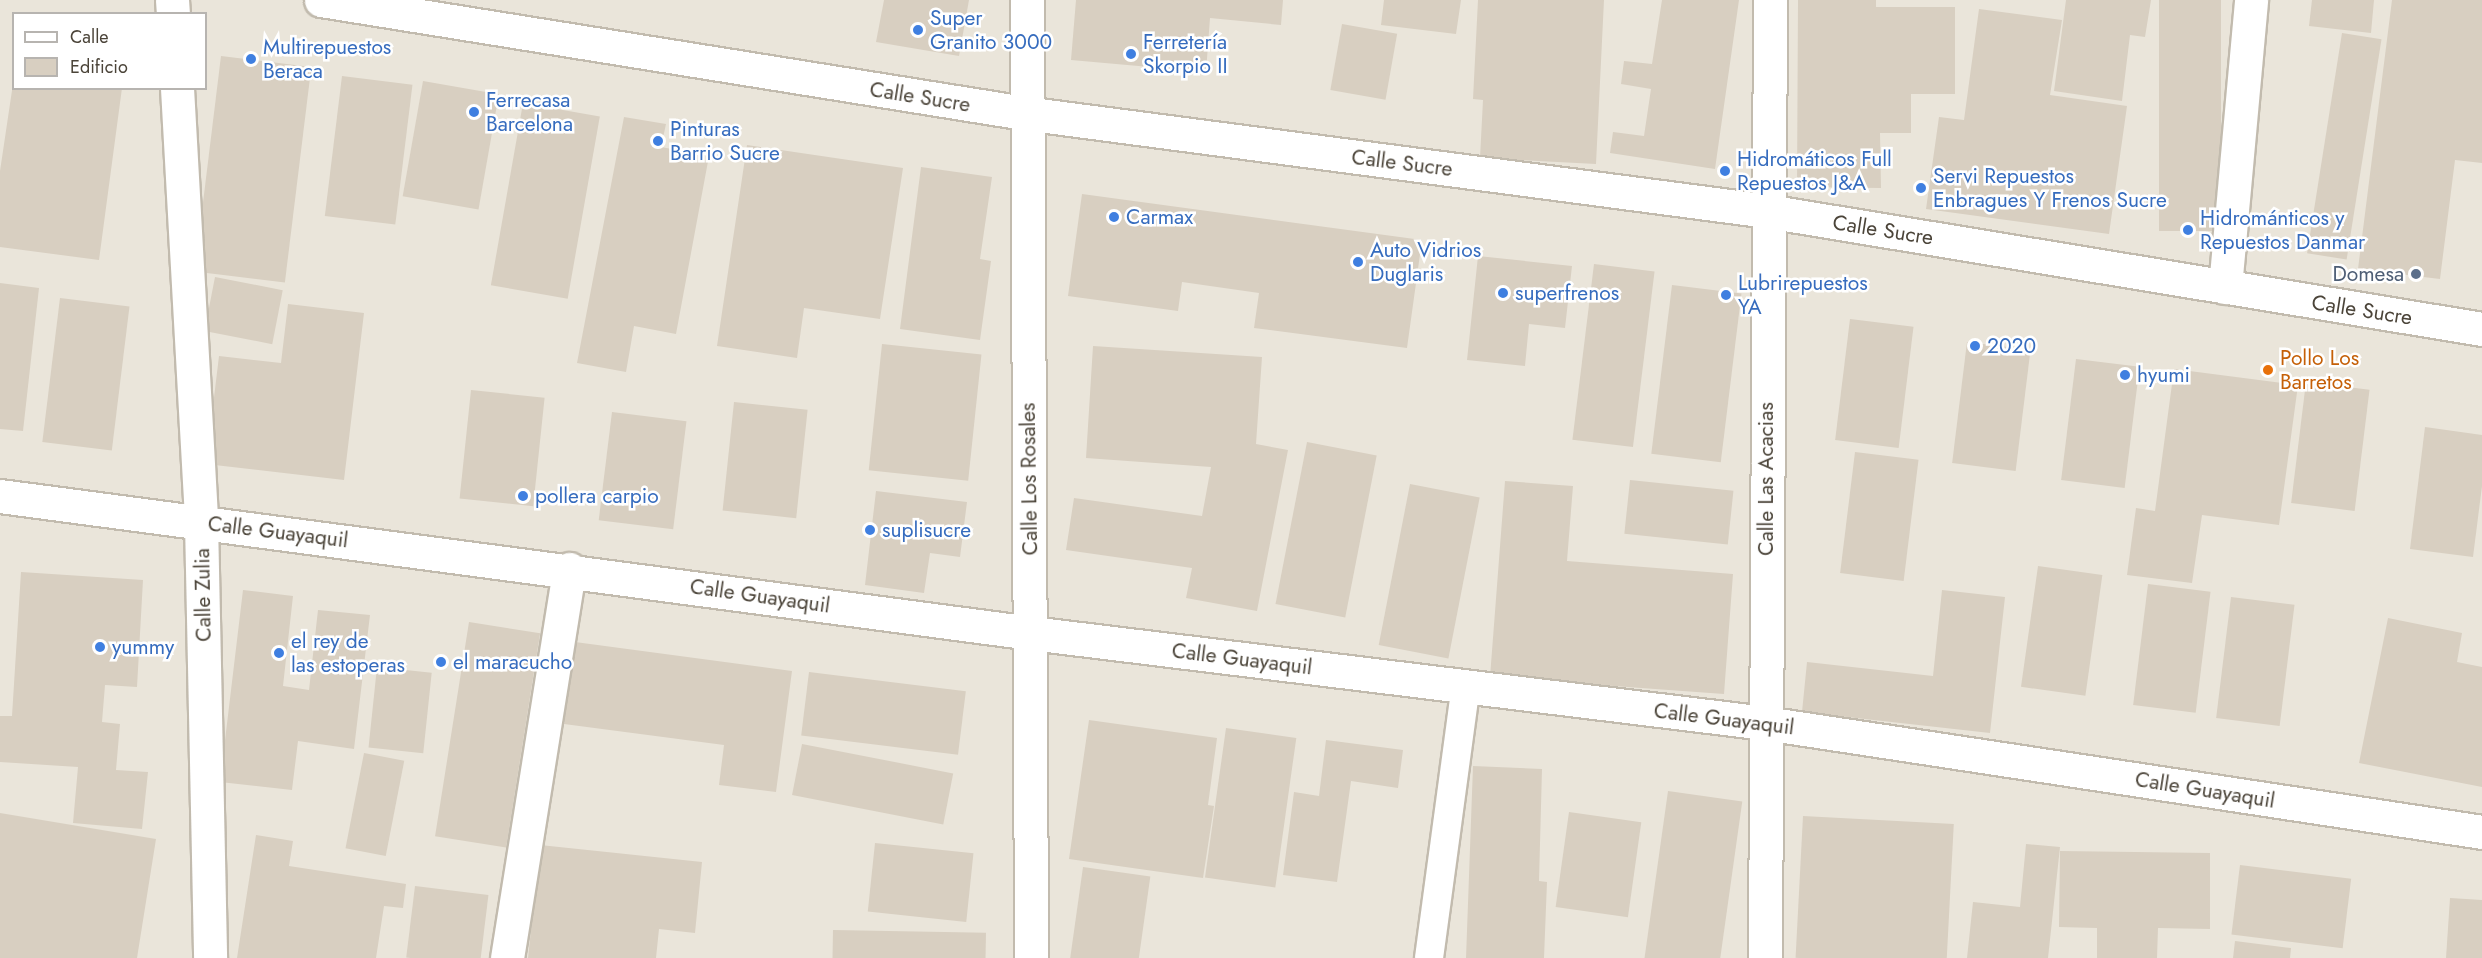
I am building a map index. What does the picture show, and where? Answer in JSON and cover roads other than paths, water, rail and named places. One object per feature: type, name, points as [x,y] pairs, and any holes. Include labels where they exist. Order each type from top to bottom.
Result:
[{"type":"street","name":"Calle Sucre","points":[[321,0],[1024,113],[1767,211],[2482,329]]},
{"type":"street","name":"Calle Los Rosales","points":[[1027,0],[1024,113],[1031,633],[1031,958]]},
{"type":"street","name":"Calle Las Acacias","points":[[1765,958],[1767,211],[1770,0]]},
{"type":"street","points":[[2225,287],[2251,0]]},
{"type":"street","name":"Calle Zulia","points":[[177,90],[201,522],[210,958]]},
{"type":"street","name":"Calle Guayaquil","points":[[0,496],[569,569],[1031,633],[1765,723],[2482,832]]},
{"type":"street","points":[[507,958],[569,569]]},
{"type":"lane","points":[[1430,958],[1466,686]]},
{"type":"place","name":"Super Granito 3000","points":[[918,30]]},
{"type":"place","name":"Ferretería Skorpio II","points":[[1131,54]]},
{"type":"place","name":"Multirepuestos Beraca","points":[[251,59]]},
{"type":"place","name":"Ferrecasa Barcelona","points":[[474,112]]},
{"type":"place","name":"Pinturas Barrio Sucre","points":[[658,141]]},
{"type":"place","name":"Hidromáticos Full Repuestos J&A","points":[[1725,171]]},
{"type":"place","name":"Servi Repuestos Enbragues Y Frenos Sucre","points":[[1921,188]]},
{"type":"place","name":"Carmax","points":[[1114,217]]},
{"type":"place","name":"Hidrománticos y Repuestos Danmar","points":[[2188,230]]},
{"type":"place","name":"Auto Vidrios Duglaris","points":[[1358,262]]},
{"type":"place","name":"Domesa","points":[[2416,274]]},
{"type":"place","name":"superfrenos","points":[[1503,293]]},
{"type":"place","name":"Lubrirepuestos YA","points":[[1726,295]]},
{"type":"place","name":"2020","points":[[1975,346]]},
{"type":"place","name":"Pollo Los Barretos","points":[[2268,370]]},
{"type":"place","name":"hyumi","points":[[2125,375]]},
{"type":"place","name":"pollera carpio","points":[[523,496]]},
{"type":"place","name":"suplisucre","points":[[870,530]]},
{"type":"place","name":"yummy","points":[[100,647]]},
{"type":"place","name":"el rey de las estoperas","points":[[279,653]]},
{"type":"place","name":"el maracucho","points":[[441,662]]}]
